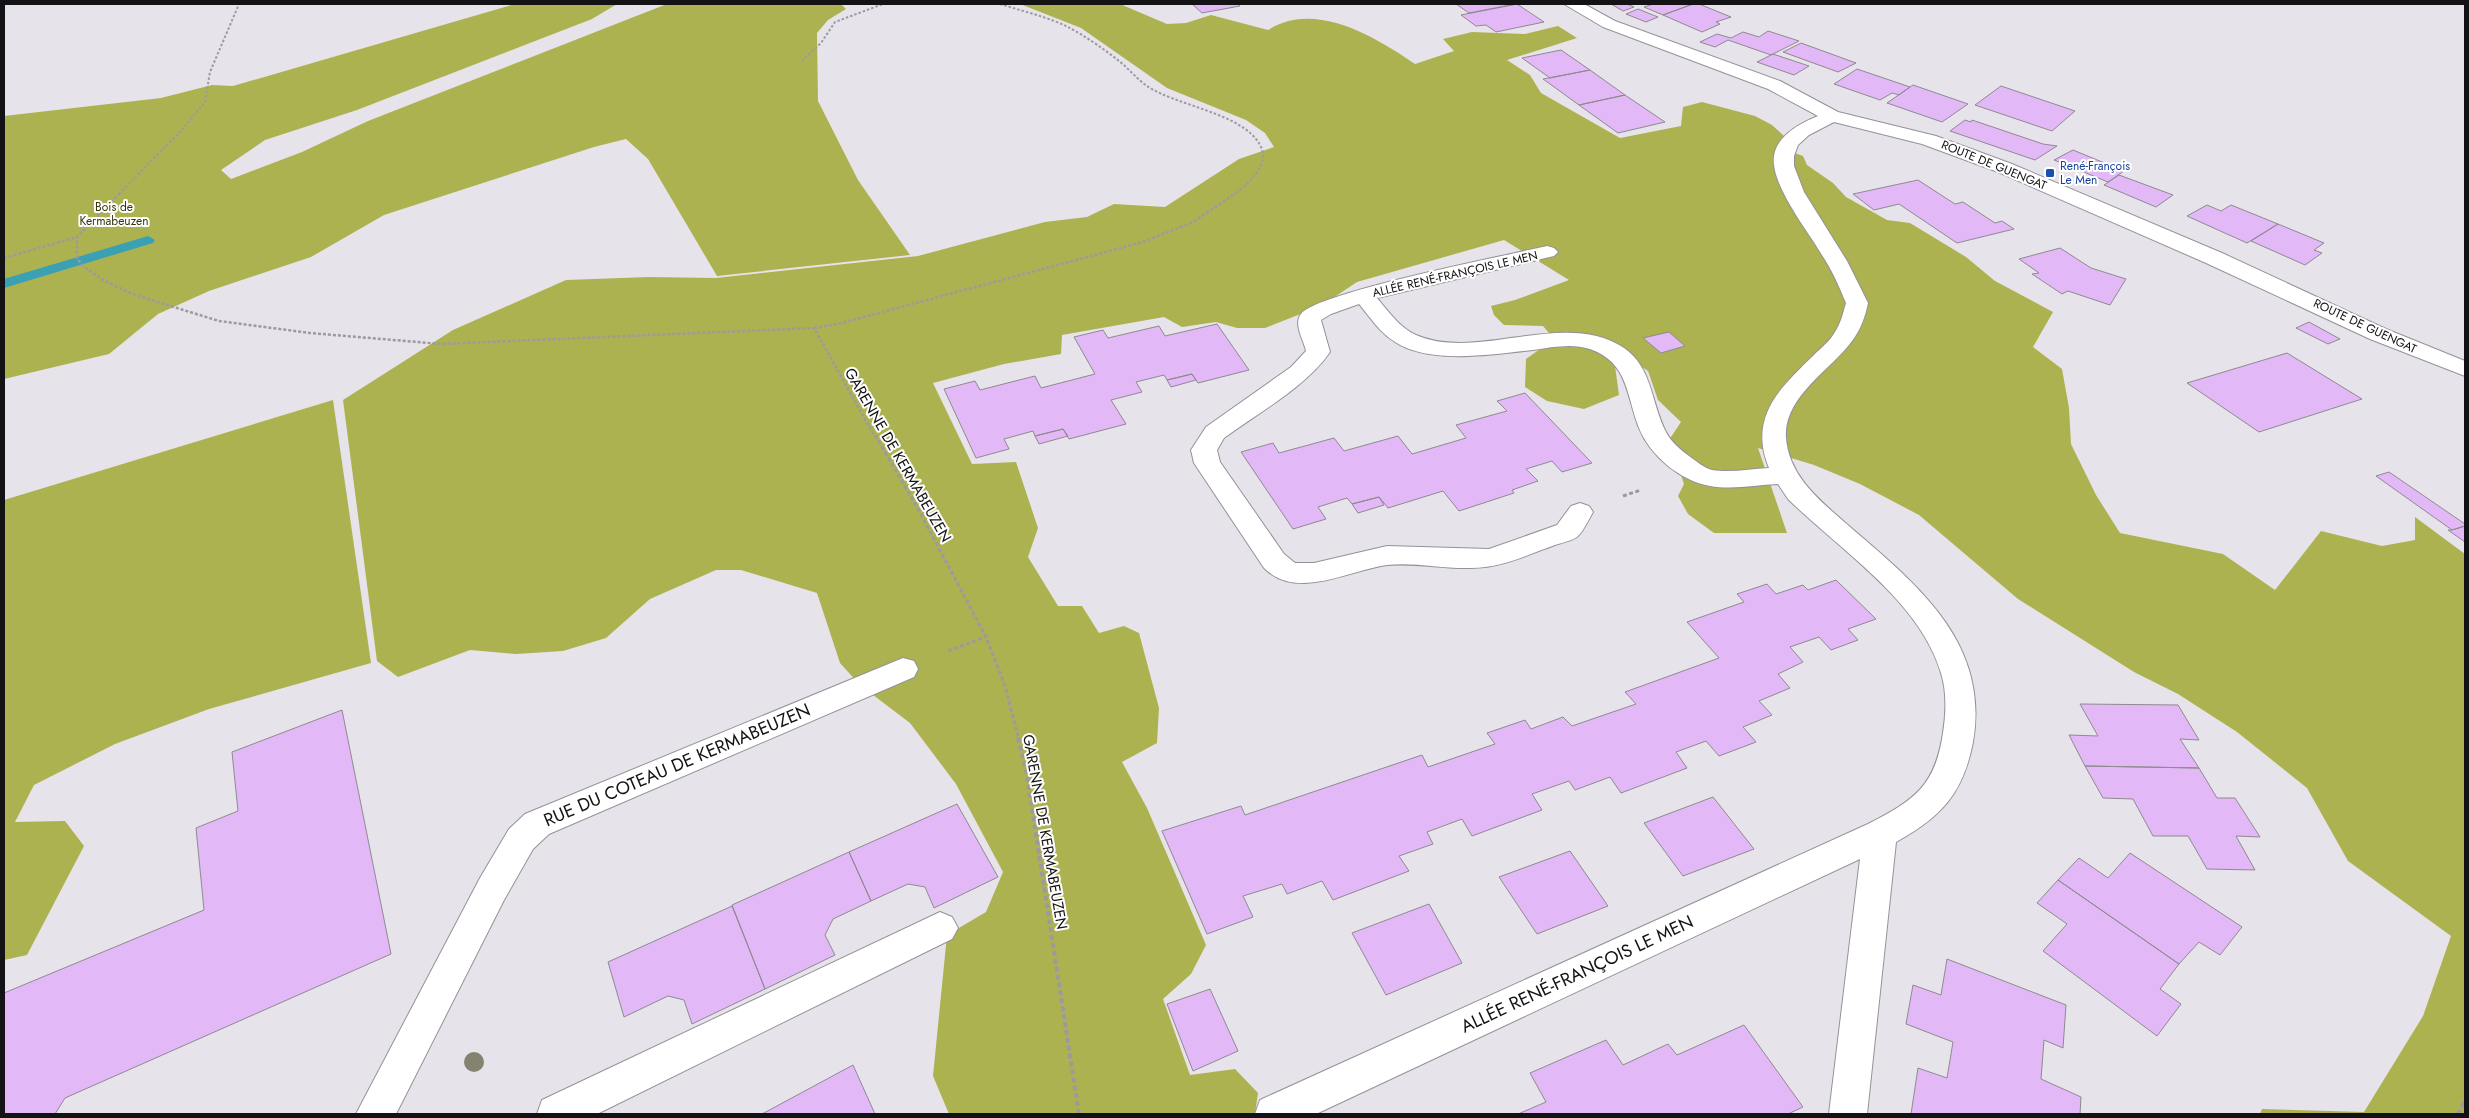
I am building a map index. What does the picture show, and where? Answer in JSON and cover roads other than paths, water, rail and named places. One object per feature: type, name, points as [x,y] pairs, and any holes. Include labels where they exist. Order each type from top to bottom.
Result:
[{"type":"street","name":"ROUTE DE GUENGAT","points":[[1572,4],[1609,24],[1774,85],[1832,116],[1929,140],[2005,168],[2465,369]]},
{"type":"street","name":"ALLÉE RENÉ-FRANÇOIS LE MEN","points":[[1274,1114],[1880,834],[1910,818],[1929,804],[1941,789],[1956,752],[1958,735],[1957,674],[1946,647],[1911,599],[1814,511],[1784,475],[1775,455],[1774,434],[1778,410],[1789,394],[1849,330],[1857,302],[1833,256],[1803,210],[1783,158],[1788,145],[1797,135],[1808,127],[1832,116]]},
{"type":"street","name":"ALLÉE RENÉ-FRANÇOIS LE MEN","points":[[1547,252],[1363,295],[1323,309],[1310,317],[1309,328],[1316,340],[1318,352],[1299,372],[1215,433],[1204,450],[1207,463],[1274,561],[1282,569],[1294,573],[1314,573],[1387,556],[1414,555],[1469,560],[1491,558],[1567,531],[1580,512]]},
{"type":"street","name":"ALLÉE RENÉ-FRANÇOIS LE MEN","points":[[1363,295],[1396,332],[1406,339],[1426,345],[1459,348],[1564,339],[1579,339],[1599,343],[1626,361],[1637,380],[1648,420],[1656,437],[1670,454],[1688,467],[1711,478],[1784,475]]},
{"type":"street","points":[[2441,360],[2465,351]]},
{"type":"street","name":"RUE DU COTEAU DE KERMABEUZEN","points":[[375,1114],[492,889],[521,839],[537,824],[903,669]]},
{"type":"street","points":[[1848,1114],[1880,834]]},
{"type":"street","points":[[556,1114],[940,928]]},
{"type":"waterway","points":[[4,284],[148,240]]},
{"type":"place","name":"René-François Le Men","points":[[2050,173]]},
{"type":"park label","name":"Bois de Kermabeuzen","points":[[114,214]]}]
